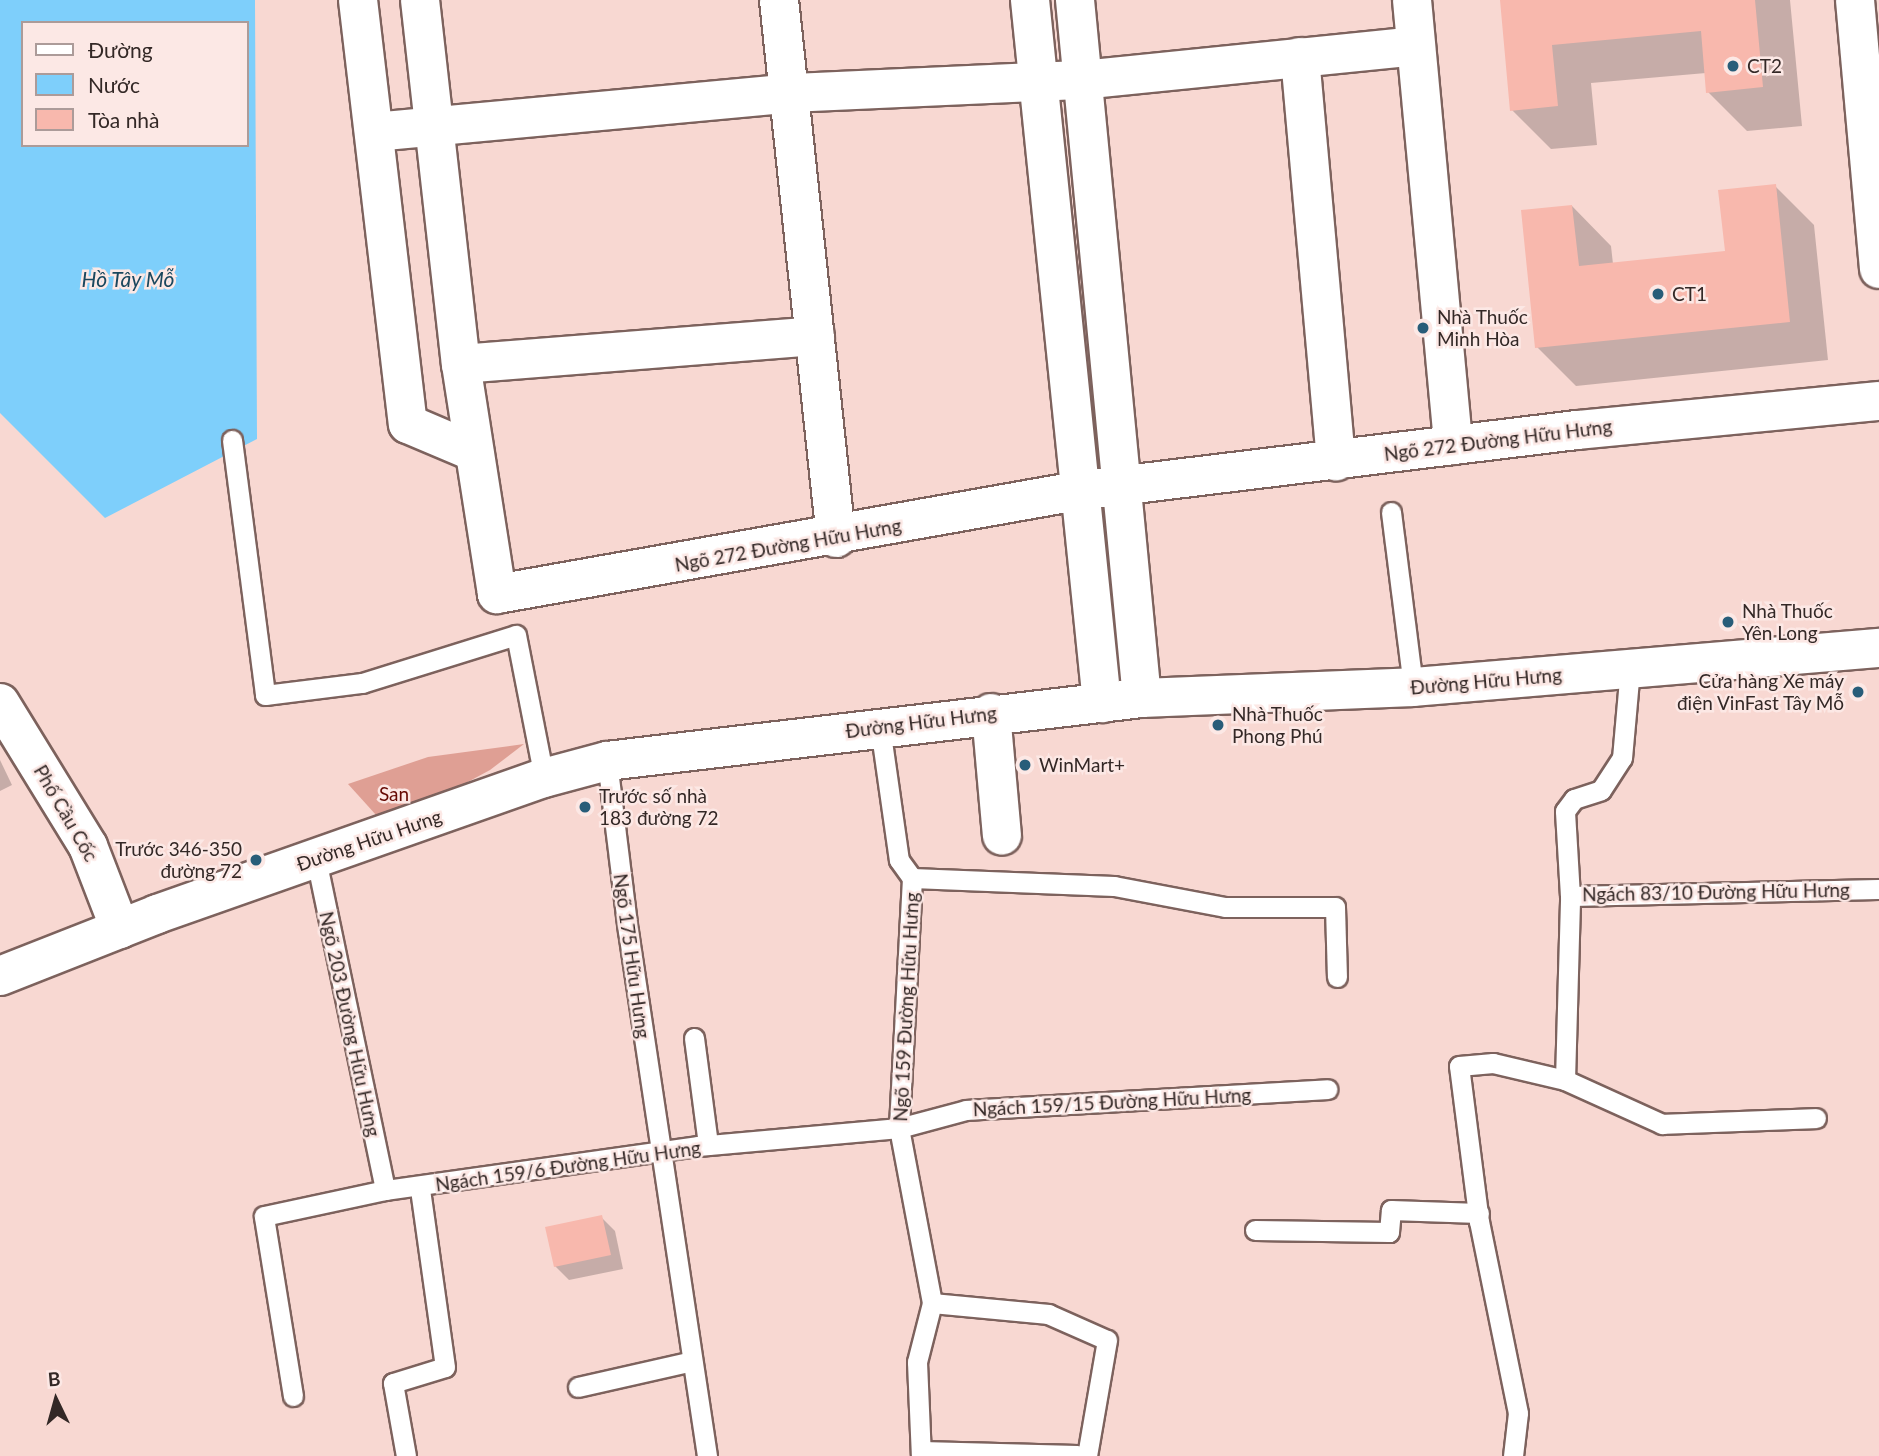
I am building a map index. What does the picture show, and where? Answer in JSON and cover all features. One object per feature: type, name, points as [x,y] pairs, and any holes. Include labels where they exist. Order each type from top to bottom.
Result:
[{"type":"street","points":[[358,0],[408,424],[474,452]]},
{"type":"street","points":[[420,0],[461,365],[474,452]]},
{"type":"street","points":[[779,0],[791,93],[836,537]]},
{"type":"street","points":[[1030,0],[1077,491],[1102,703]]},
{"type":"street","points":[[1075,0],[1119,487],[1142,698]]},
{"type":"street","points":[[1412,0],[1453,445]]},
{"type":"street","points":[[1855,0],[1870,45],[1879,270]]},
{"type":"street","points":[[374,132],[791,93],[1082,80],[1415,46]]},
{"type":"street","points":[[1300,57],[1336,460]]},
{"type":"street","points":[[461,365],[815,336]]},
{"type":"street","name":"Ngõ 272 Đường Hữu Hưng","points":[[474,452],[497,594],[836,537],[1077,491],[1453,445],[1879,401]]},
{"type":"street","name":"Đường Hữu Hưng","points":[[0,976],[120,929],[544,778],[607,761],[991,713],[1142,698],[1413,687],[1879,649]]},
{"type":"street","name":"Phố Cầu Cốc","points":[[0,703],[88,846],[120,929]]},
{"type":"street","points":[[991,713],[1002,836]]},
{"type":"lane","points":[[232,440],[265,695],[362,683],[516,635],[544,778]]},
{"type":"lane","points":[[1391,512],[1413,687]]},
{"type":"lane","points":[[1570,896],[1565,811],[1574,799],[1601,790],[1622,758],[1630,668]]},
{"type":"lane","name":"Ngõ 159 Đường Hữu Hưng","points":[[880,727],[899,860],[912,878],[899,1128],[932,1303],[918,1362],[921,1453]]},
{"type":"lane","name":"Ngõ 175 Hữu Hưng","points":[[607,761],[660,1151],[707,1456]]},
{"type":"lane","name":"Ngõ 203 Đường Hữu Hưng","points":[[316,859],[385,1190]]},
{"type":"lane","points":[[912,878],[1114,886],[1225,908],[1335,907],[1337,977]]},
{"type":"lane","name":"Ngách 83/10 Đường Hữu Hưng","points":[[1565,1080],[1570,896],[1879,889]]},
{"type":"lane","points":[[694,1038],[708,1145]]},
{"type":"lane","points":[[1513,1456],[1518,1413],[1479,1213],[1459,1066],[1493,1063],[1565,1080],[1662,1124],[1816,1118]]},
{"type":"lane","name":"Ngách 159/15 Đường Hữu Hưng","points":[[899,1128],[966,1110],[1327,1089]]},
{"type":"lane","name":"Ngách 159/6 Đường Hữu Hưng","points":[[406,1456],[393,1383],[445,1367],[420,1188],[660,1151],[899,1128]]},
{"type":"lane","points":[[293,1396],[264,1216],[385,1190],[420,1188]]},
{"type":"lane","points":[[1255,1230],[1389,1232],[1391,1210],[1479,1213]]},
{"type":"lane","points":[[921,1453],[1082,1455],[1106,1339],[1048,1314],[932,1303]]},
{"type":"lane","points":[[578,1387],[692,1361]]},
{"type":"green space","name":"San","points":[[524,744],[490,770],[386,826],[348,784],[428,757]]},
{"type":"water","name":"Hồ Tây Mỗ","points":[[0,0],[255,0],[257,439],[105,518],[0,413]]},
{"type":"building","name":"CT2","points":[[1500,0],[1755,0],[1763,87],[1706,93],[1701,31],[1552,45],[1558,106],[1510,111]]},
{"type":"building","name":"CT1","points":[[1776,184],[1790,322],[1535,348],[1521,210],[1572,205],[1579,266],[1725,251],[1718,190]]},
{"type":"building","points":[[602,1215],[611,1255],[554,1267],[545,1227]]},
{"type":"place","name":"CT2","points":[[1733,66]]},
{"type":"place","name":"CT1","points":[[1658,294]]},
{"type":"place","name":"Nhà Thuốc Minh Hòa","points":[[1423,328]]},
{"type":"place","name":"Nhà Thuốc Yên Long","points":[[1728,622]]},
{"type":"place","name":"Cửa hàng Xe máy điện VinFast Tây Mỗ","points":[[1858,692]]},
{"type":"place","name":"Nhà Thuốc Phong Phú","points":[[1218,725]]},
{"type":"place","name":"WinMart+","points":[[1025,765]]},
{"type":"place","name":"Trước số nhà 183 đường 72","points":[[585,807]]},
{"type":"place","name":"Trước 346-350 đường 72","points":[[256,860]]}]
